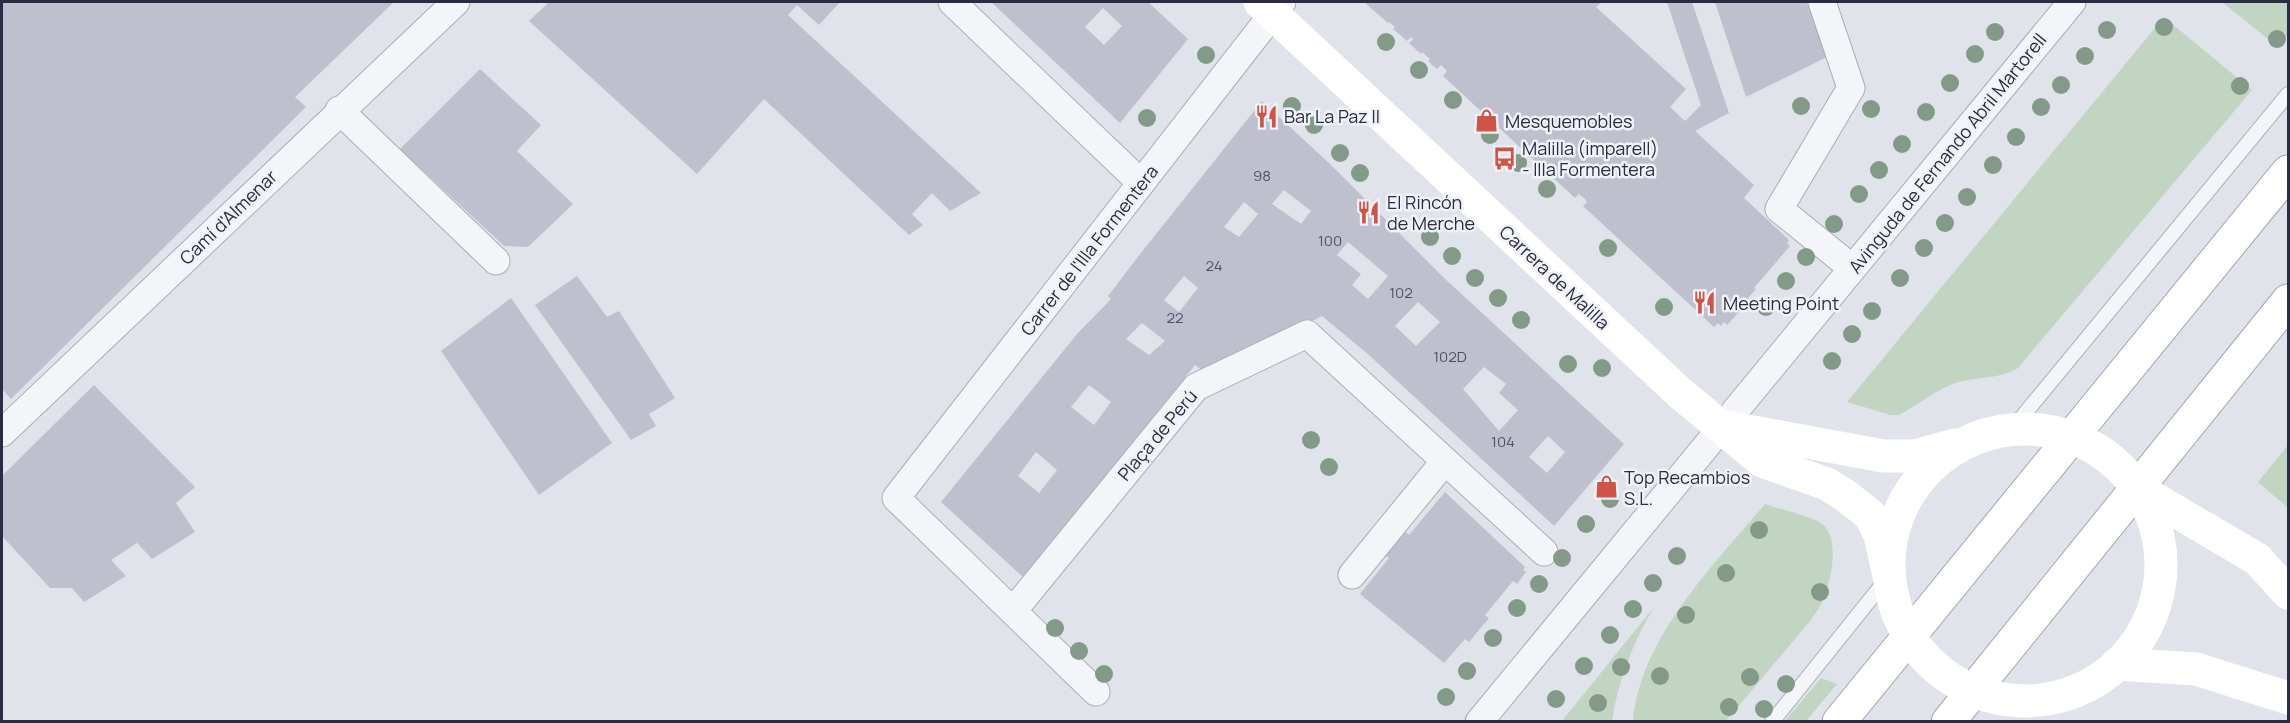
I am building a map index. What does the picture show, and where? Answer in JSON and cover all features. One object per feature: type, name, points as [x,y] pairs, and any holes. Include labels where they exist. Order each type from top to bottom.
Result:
[{"type":"street","name":"Camí d'Almenar","points":[[2,433],[339,110],[456,2]]},
{"type":"street","points":[[952,2],[1141,183]]},
{"type":"street","points":[[1822,2],[1851,88],[1779,209],[1852,268]]},
{"type":"street","name":"Avinguda de Fernando Abril Martorell","points":[[1479,722],[2072,2]]},
{"type":"street","name":"Carrer de l'Illa Formentera","points":[[1013,611],[897,498],[1141,183],[1271,6]]},
{"type":"street","name":"Carrera de Malilla","points":[[1271,6],[1680,393],[1762,461],[1827,484],[1870,515],[1880,536],[1899,617],[1922,654],[1937,669],[1955,681],[1965,708],[1995,697],[2039,700],[2081,688],[2100,678],[2133,646],[2146,626],[2155,603],[2160,580],[2161,556],[2157,532],[2149,509],[2138,489]]},
{"type":"street","points":[[339,110],[496,261]]},
{"type":"street","points":[[1839,722],[2289,172]]},
{"type":"street","points":[[1965,708],[2289,301]]},
{"type":"street","name":"Plaça de Perú","points":[[1013,611],[1196,387],[1307,334],[1544,552]]},
{"type":"street","name":"Carrera de Malilla","points":[[1721,426],[1883,456],[1915,456],[1970,441]]},
{"type":"street","points":[[1889,576],[1890,548],[1905,502],[1917,482],[1939,459],[1970,441],[2012,429],[2043,430],[2072,437],[2097,450],[2120,467],[2138,489],[2257,559],[2289,593]]},
{"type":"street","points":[[1352,575],[1444,461]]},
{"type":"street","points":[[1013,611],[1096,692]]},
{"type":"street","points":[[2117,664],[2196,669],[2289,698]]},
{"type":"lane","points":[[2012,429],[2289,94]]},
{"type":"lane","points":[[1772,722],[1889,576]]},
{"type":"green space","points":[[2222,2],[2288,2],[2288,34],[2278,47]]},
{"type":"green space","points":[[2164,17],[2252,90],[2018,368],[1995,376],[1953,384],[1899,415],[1891,415],[1847,402]]},
{"type":"green space","points":[[2288,445],[2288,508],[2258,482]]},
{"type":"green space","points":[[1765,504],[1813,519],[1826,528],[1830,537],[1833,559],[1829,582],[1819,608],[1726,721],[1633,721],[1639,690],[1650,660],[1682,604]]},
{"type":"green space","points":[[1654,607],[1627,662],[1612,721],[1562,721]]},
{"type":"green space","points":[[1821,678],[1837,684],[1806,721],[1785,721]]},
{"type":"building","points":[[2,2],[394,2],[295,97],[306,107],[11,399],[2,389]]},
{"type":"building","points":[[549,2],[840,2],[819,25],[797,5],[788,15],[981,193],[950,211],[932,193],[912,214],[923,225],[909,235],[764,99],[697,174],[529,21]]},
{"type":"building","points":[[991,2],[1148,2],[1188,39],[1120,123]],"holes":[[[1103,8],[1122,26],[1104,45],[1085,27]]]},
{"type":"building","points":[[1364,2],[1602,2],[1596,7],[1686,89],[1670,107],[1685,121],[1701,105],[1667,2],[1692,2],[1729,113],[1695,131],[1754,185],[1744,198],[1789,240],[1787,243],[1790,246],[1754,288],[1756,289],[1738,310],[1740,311],[1727,325],[1724,322],[1721,326],[1718,323],[1714,327],[1583,206],[1587,202],[1585,199],[1579,194],[1575,198],[1443,76],[1447,71],[1441,65],[1437,69],[1428,61],[1430,59],[1409,43],[1413,39],[1411,37],[1407,41],[1393,29],[1395,27]]},
{"type":"building","points":[[1715,2],[1809,2],[1827,57],[1746,97]]},
{"type":"building","points":[[480,69],[541,125],[517,151],[573,204],[528,247],[504,246],[400,149]]},
{"type":"building","points":[[1262,101],[1330,164],[1442,276],[1624,444],[1554,526],[1369,355],[1322,316],[1207,374],[1195,365],[1023,577],[941,502],[1077,334],[1111,299],[1108,296]],"holes":[[[1284,190],[1311,211],[1301,224],[1272,204]],[[1244,202],[1258,214],[1239,237],[1224,227]],[[1348,242],[1388,276],[1368,299],[1352,285],[1361,274],[1337,255]],[[1184,276],[1198,288],[1179,312],[1164,300]],[[1418,302],[1440,322],[1416,346],[1395,326]],[[1142,323],[1165,341],[1149,355],[1126,339]],[[1484,367],[1506,384],[1499,393],[1518,410],[1499,431],[1463,389]],[[1089,385],[1111,402],[1094,425],[1071,407]],[[1548,436],[1565,452],[1547,473],[1529,457]],[[1036,452],[1057,470],[1039,493],[1018,476]]]},
{"type":"building","points":[[577,276],[607,317],[619,311],[675,398],[649,414],[656,426],[631,440],[535,305]]},
{"type":"building","points":[[511,298],[612,443],[539,495],[441,351]]},
{"type":"building","points":[[94,385],[195,487],[176,503],[195,532],[152,559],[137,543],[111,560],[126,576],[84,602],[72,588],[50,588],[2,536],[2,476]]},
{"type":"building","points":[[1445,492],[1525,567],[1523,570],[1526,572],[1517,584],[1513,581],[1485,615],[1489,618],[1469,642],[1465,639],[1444,663],[1360,594],[1389,558],[1386,556],[1405,531],[1409,535]]},
{"type":"place","name":"Bar La Paz II","points":[[1266,116]]},
{"type":"place","name":"Mesquemobles","points":[[1487,121]]},
{"type":"place","name":"Malilla (imparell) - Illa Formentera","points":[[1504,158]]},
{"type":"place","name":"El Rincón de Merche","points":[[1369,212]]},
{"type":"place","name":"Meeting Point","points":[[1705,303]]},
{"type":"place","name":"Top Recambios S.L.","points":[[1606,487]]}]
